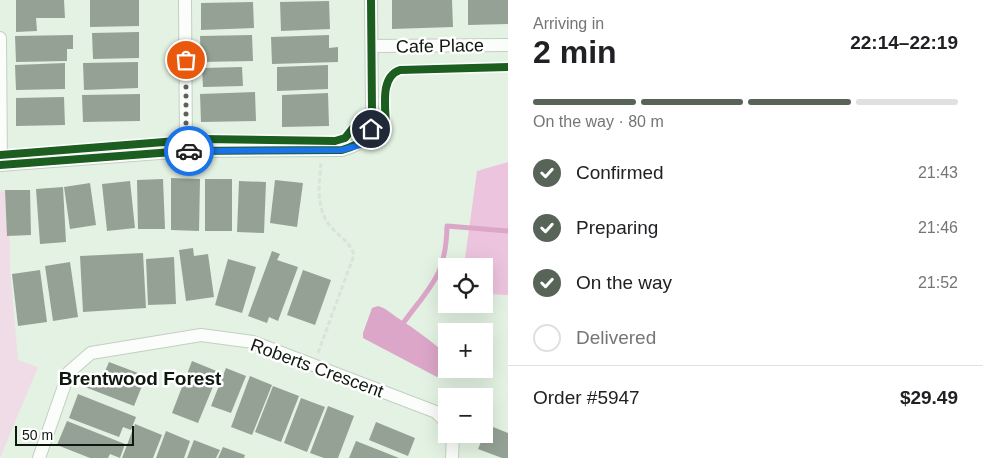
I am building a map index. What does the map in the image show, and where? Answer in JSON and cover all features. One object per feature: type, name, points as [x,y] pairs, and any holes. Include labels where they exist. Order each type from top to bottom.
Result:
[{"type":"street","points":[[185,0],[186,151]]},
{"type":"street","points":[[0,38],[1,165],[186,151],[342,150],[360,145],[371,129],[371,0]]},
{"type":"street","name":"Cafe Place","points":[[372,46],[508,45]]},
{"type":"street","name":"Roberts Crescent","points":[[39,458],[69,372],[91,353],[201,335],[253,342],[438,414]]},
{"type":"street","points":[[452,458],[453,443]]},
{"type":"path","points":[[314,365],[354,255],[352,247],[331,228],[318,199],[322,150]]},
{"type":"shaded area","points":[[508,162],[508,295],[493,294],[493,258],[465,258],[477,171]]},
{"type":"shaded area","points":[[9,190],[10,270],[18,360],[38,367],[0,458],[0,191]]},
{"type":"shaded area","points":[[378,306],[383,308],[438,347],[438,377],[363,338],[372,308]]},
{"type":"building","points":[[16,0],[64,0],[65,18],[36,18],[37,31],[16,32]]},
{"type":"building","points":[[90,0],[139,0],[139,26],[90,27]]},
{"type":"building","points":[[392,0],[452,0],[453,27],[392,29]]},
{"type":"building","points":[[468,0],[508,0],[508,24],[468,25]]},
{"type":"building","points":[[329,1],[330,29],[281,31],[280,2]]},
{"type":"building","points":[[253,2],[254,28],[201,30],[201,3]]},
{"type":"building","points":[[139,32],[139,58],[93,59],[92,33]]},
{"type":"building","points":[[73,35],[73,49],[67,49],[67,61],[16,62],[15,36]]},
{"type":"building","points":[[252,35],[253,61],[201,62],[200,36]]},
{"type":"building","points":[[329,35],[329,48],[338,47],[338,62],[272,64],[271,37]]},
{"type":"building","points":[[138,62],[138,88],[84,90],[83,63]]},
{"type":"building","points":[[65,63],[65,89],[16,90],[15,65]]},
{"type":"building","points":[[328,65],[328,89],[277,91],[277,67]]},
{"type":"building","points":[[242,67],[243,86],[203,87],[202,68]]},
{"type":"building","points":[[255,92],[256,121],[201,122],[200,94]]},
{"type":"building","points":[[328,93],[329,126],[282,127],[282,95]]},
{"type":"building","points":[[140,94],[140,121],[83,122],[82,95]]},
{"type":"building","points":[[64,97],[65,125],[16,126],[16,98]]},
{"type":"building","points":[[171,178],[200,179],[199,231],[171,230]]},
{"type":"building","points":[[163,179],[165,229],[138,229],[137,180]]},
{"type":"building","points":[[205,179],[232,179],[232,231],[205,231]]},
{"type":"building","points":[[275,180],[303,183],[297,227],[270,223]]},
{"type":"building","points":[[130,181],[135,228],[107,231],[102,184]]},
{"type":"building","points":[[239,181],[266,182],[264,233],[237,232]]},
{"type":"building","points":[[90,183],[96,225],[70,229],[64,187]]},
{"type":"building","points":[[63,187],[66,242],[40,244],[36,189]]},
{"type":"building","points":[[5,190],[30,190],[31,235],[7,236]]},
{"type":"building","points":[[193,248],[194,256],[208,254],[214,297],[186,301],[179,250]]},
{"type":"building","points":[[272,251],[280,254],[277,260],[298,267],[278,321],[269,317],[267,323],[248,316]]},
{"type":"building","points":[[143,253],[146,308],[83,312],[80,256]]},
{"type":"building","points":[[174,257],[176,304],[148,305],[146,259]]},
{"type":"building","points":[[228,259],[256,267],[242,313],[215,305]]},
{"type":"building","points":[[70,262],[78,317],[53,321],[45,266]]},
{"type":"building","points":[[40,270],[47,322],[18,326],[12,274]]},
{"type":"building","points":[[303,270],[331,280],[315,325],[287,315]]},
{"type":"building","points":[[192,361],[219,372],[198,423],[172,413]]},
{"type":"building","points":[[109,362],[146,376],[134,406],[85,387],[92,372],[103,376]]},
{"type":"building","points":[[226,368],[246,376],[231,413],[211,406]]},
{"type":"building","points":[[250,376],[272,385],[252,435],[231,427]]},
{"type":"building","points":[[273,386],[299,396],[281,442],[255,432]]},
{"type":"building","points":[[78,394],[136,417],[131,430],[123,427],[119,437],[69,418]]},
{"type":"building","points":[[301,398],[325,407],[307,452],[284,443]]},
{"type":"building","points":[[328,406],[354,416],[338,458],[324,458],[310,453]]},
{"type":"building","points":[[67,421],[125,444],[120,458],[110,454],[108,458],[90,458],[57,445]]},
{"type":"building","points":[[376,422],[415,438],[408,456],[369,440]]},
{"type":"building","points":[[135,424],[162,435],[153,458],[122,458]]},
{"type":"building","points":[[493,427],[508,433],[508,458],[502,458],[478,449],[480,443],[493,443]]},
{"type":"building","points":[[166,431],[190,441],[184,458],[156,458]]},
{"type":"building","points":[[194,440],[220,450],[216,458],[187,458]]},
{"type":"building","points":[[356,441],[399,458],[349,458]]},
{"type":"building","points":[[223,447],[245,455],[244,458],[218,458]]},
{"type":"waterway","points":[[404,322],[436,278],[444,256],[447,226],[508,231]]},
{"type":"cycle path","points":[[0,165],[186,151],[342,150],[357,144],[362,141],[368,132],[372,111],[371,0]]},
{"type":"cycle path","points":[[0,155],[202,139],[335,141],[345,138],[353,128],[386,128],[386,86],[393,74],[400,70],[508,67]]},
{"type":"way so far","points":[[186,60],[186,151],[189,151]]},
{"type":"district","name":"Brentwood Forest","points":[[140,378]]},
{"type":"route","points":[[189,151],[342,150],[360,145],[371,129]]}]
